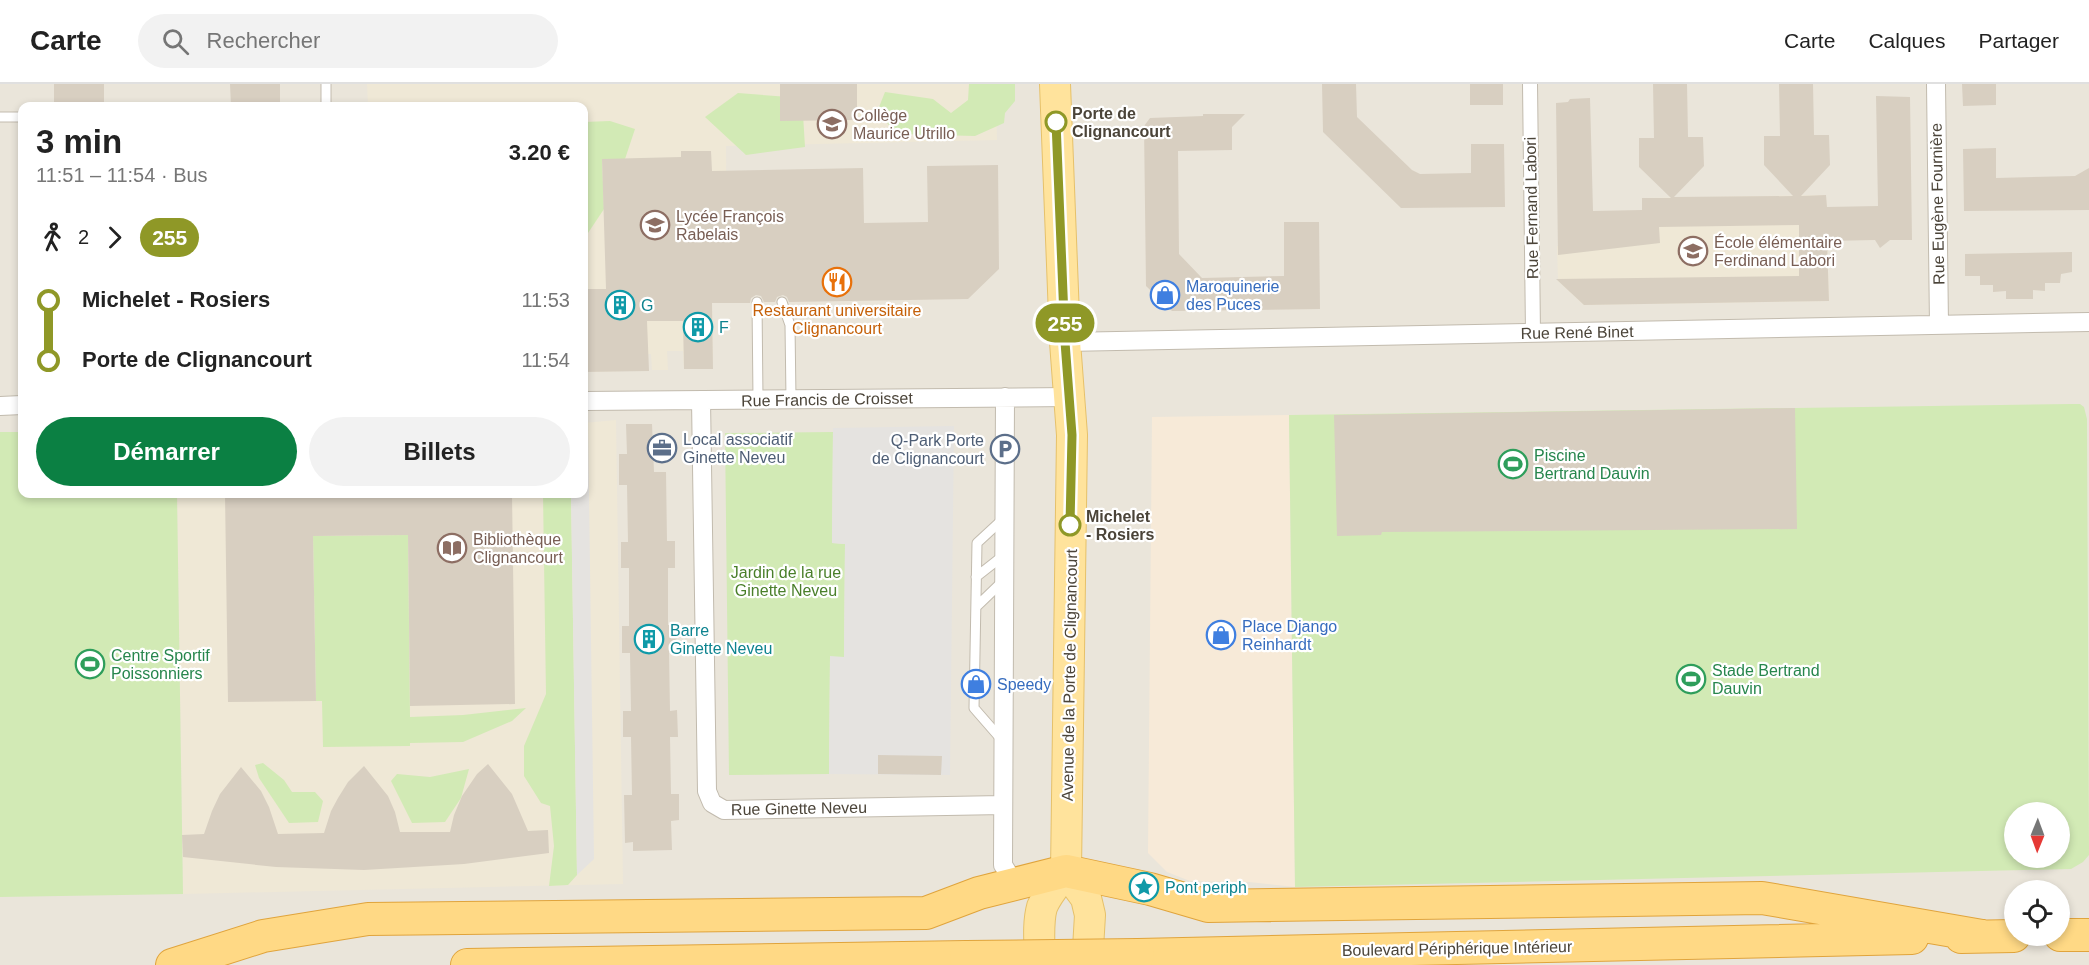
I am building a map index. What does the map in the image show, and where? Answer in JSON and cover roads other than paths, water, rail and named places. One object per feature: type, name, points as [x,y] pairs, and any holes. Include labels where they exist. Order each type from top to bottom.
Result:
[{"type":"highway","points":[[172,965],[264,936],[368,919],[926,913],[979,893],[1066,871],[1150,889],[1208,906],[1762,898],[1982,936]]},
{"type":"highway","points":[[2070,935],[2089,935]]},
{"type":"highway","name":"Boulevard Périphérique Intérieur","points":[[468,965],[1162,954],[2004,936]]},
{"type":"main road","name":"Avenue de la Porte de Clignancourt","points":[[1056,84],[1065,342],[1072,435],[1066,871]]},
{"type":"main road","points":[[1040,965],[1042,908],[1066,871],[1086,898],[1090,915],[1087,965]]},
{"type":"street","name":"Rue Fernand Labori","points":[[1530,84],[1533,333]]},
{"type":"street","name":"Rue Eugène Fournière","points":[[1936,84],[1939,325]]},
{"type":"street","name":"Rue René Binet","points":[[1065,342],[2089,322]]},
{"type":"street","points":[[1005,397],[1003,865],[1015,884],[1042,908]]},
{"type":"street","name":"Rue Francis de Croisset","points":[[588,401],[1070,397]]},
{"type":"street","name":"Rue Ginette Neveu","points":[[701,400],[707,790],[712,803],[724,810],[1003,806]]},
{"type":"street","points":[[0,406],[18,405]]},
{"type":"lane","points":[[326,84],[326,102]]},
{"type":"lane","points":[[0,117],[18,117]]},
{"type":"lane","points":[[757,302],[758,399]]},
{"type":"lane","points":[[782,302],[790,325],[791,399]]},
{"type":"lane","points":[[1003,741],[974,708],[976,543],[1004,518]]},
{"type":"lane","points":[[976,577],[1004,555]]},
{"type":"lane","points":[[976,607],[1004,581]]},
{"type":"place","name":"Porte de Clignancourt","points":[[1056,122]]},
{"type":"place","name":"Collège Maurice Utrillo","points":[[832,124]]},
{"type":"place","name":"Lycée François Rabelais","points":[[655,225]]},
{"type":"place","name":"École élémentaire Ferdinand Labori","points":[[1693,251]]},
{"type":"place","name":"Restaurant universitaire Clignancourt","points":[[837,282]]},
{"type":"place","name":"Maroquinerie des Puces","points":[[1165,295]]},
{"type":"place","name":"G","points":[[620,305]]},
{"type":"place","name":"F","points":[[698,327]]},
{"type":"place","name":"Local associatif Ginette Neveu","points":[[662,448]]},
{"type":"place","name":"Q-Park Porte de Clignancourt","points":[[1005,449]]},
{"type":"place","name":"Piscine Bertrand Dauvin","points":[[1513,464]]},
{"type":"place","name":"Michelet - Rosiers","points":[[1070,525]]},
{"type":"place","name":"Bibliothèque Clignancourt","points":[[452,548]]},
{"type":"place","name":"Place Django Reinhardt","points":[[1221,635]]},
{"type":"place","name":"Barre Ginette Neveu","points":[[649,639]]},
{"type":"place","name":"Centre Sportif Poissonniers","points":[[90,664]]},
{"type":"place","name":"Stade Bertrand Dauvin","points":[[1691,679]]},
{"type":"place","name":"Speedy","points":[[976,684]]},
{"type":"place","name":"Pont periph","points":[[1144,887]]},
{"type":"park label","name":"Jardin de la rue Ginette Neveu","points":[[786,581]]}]
